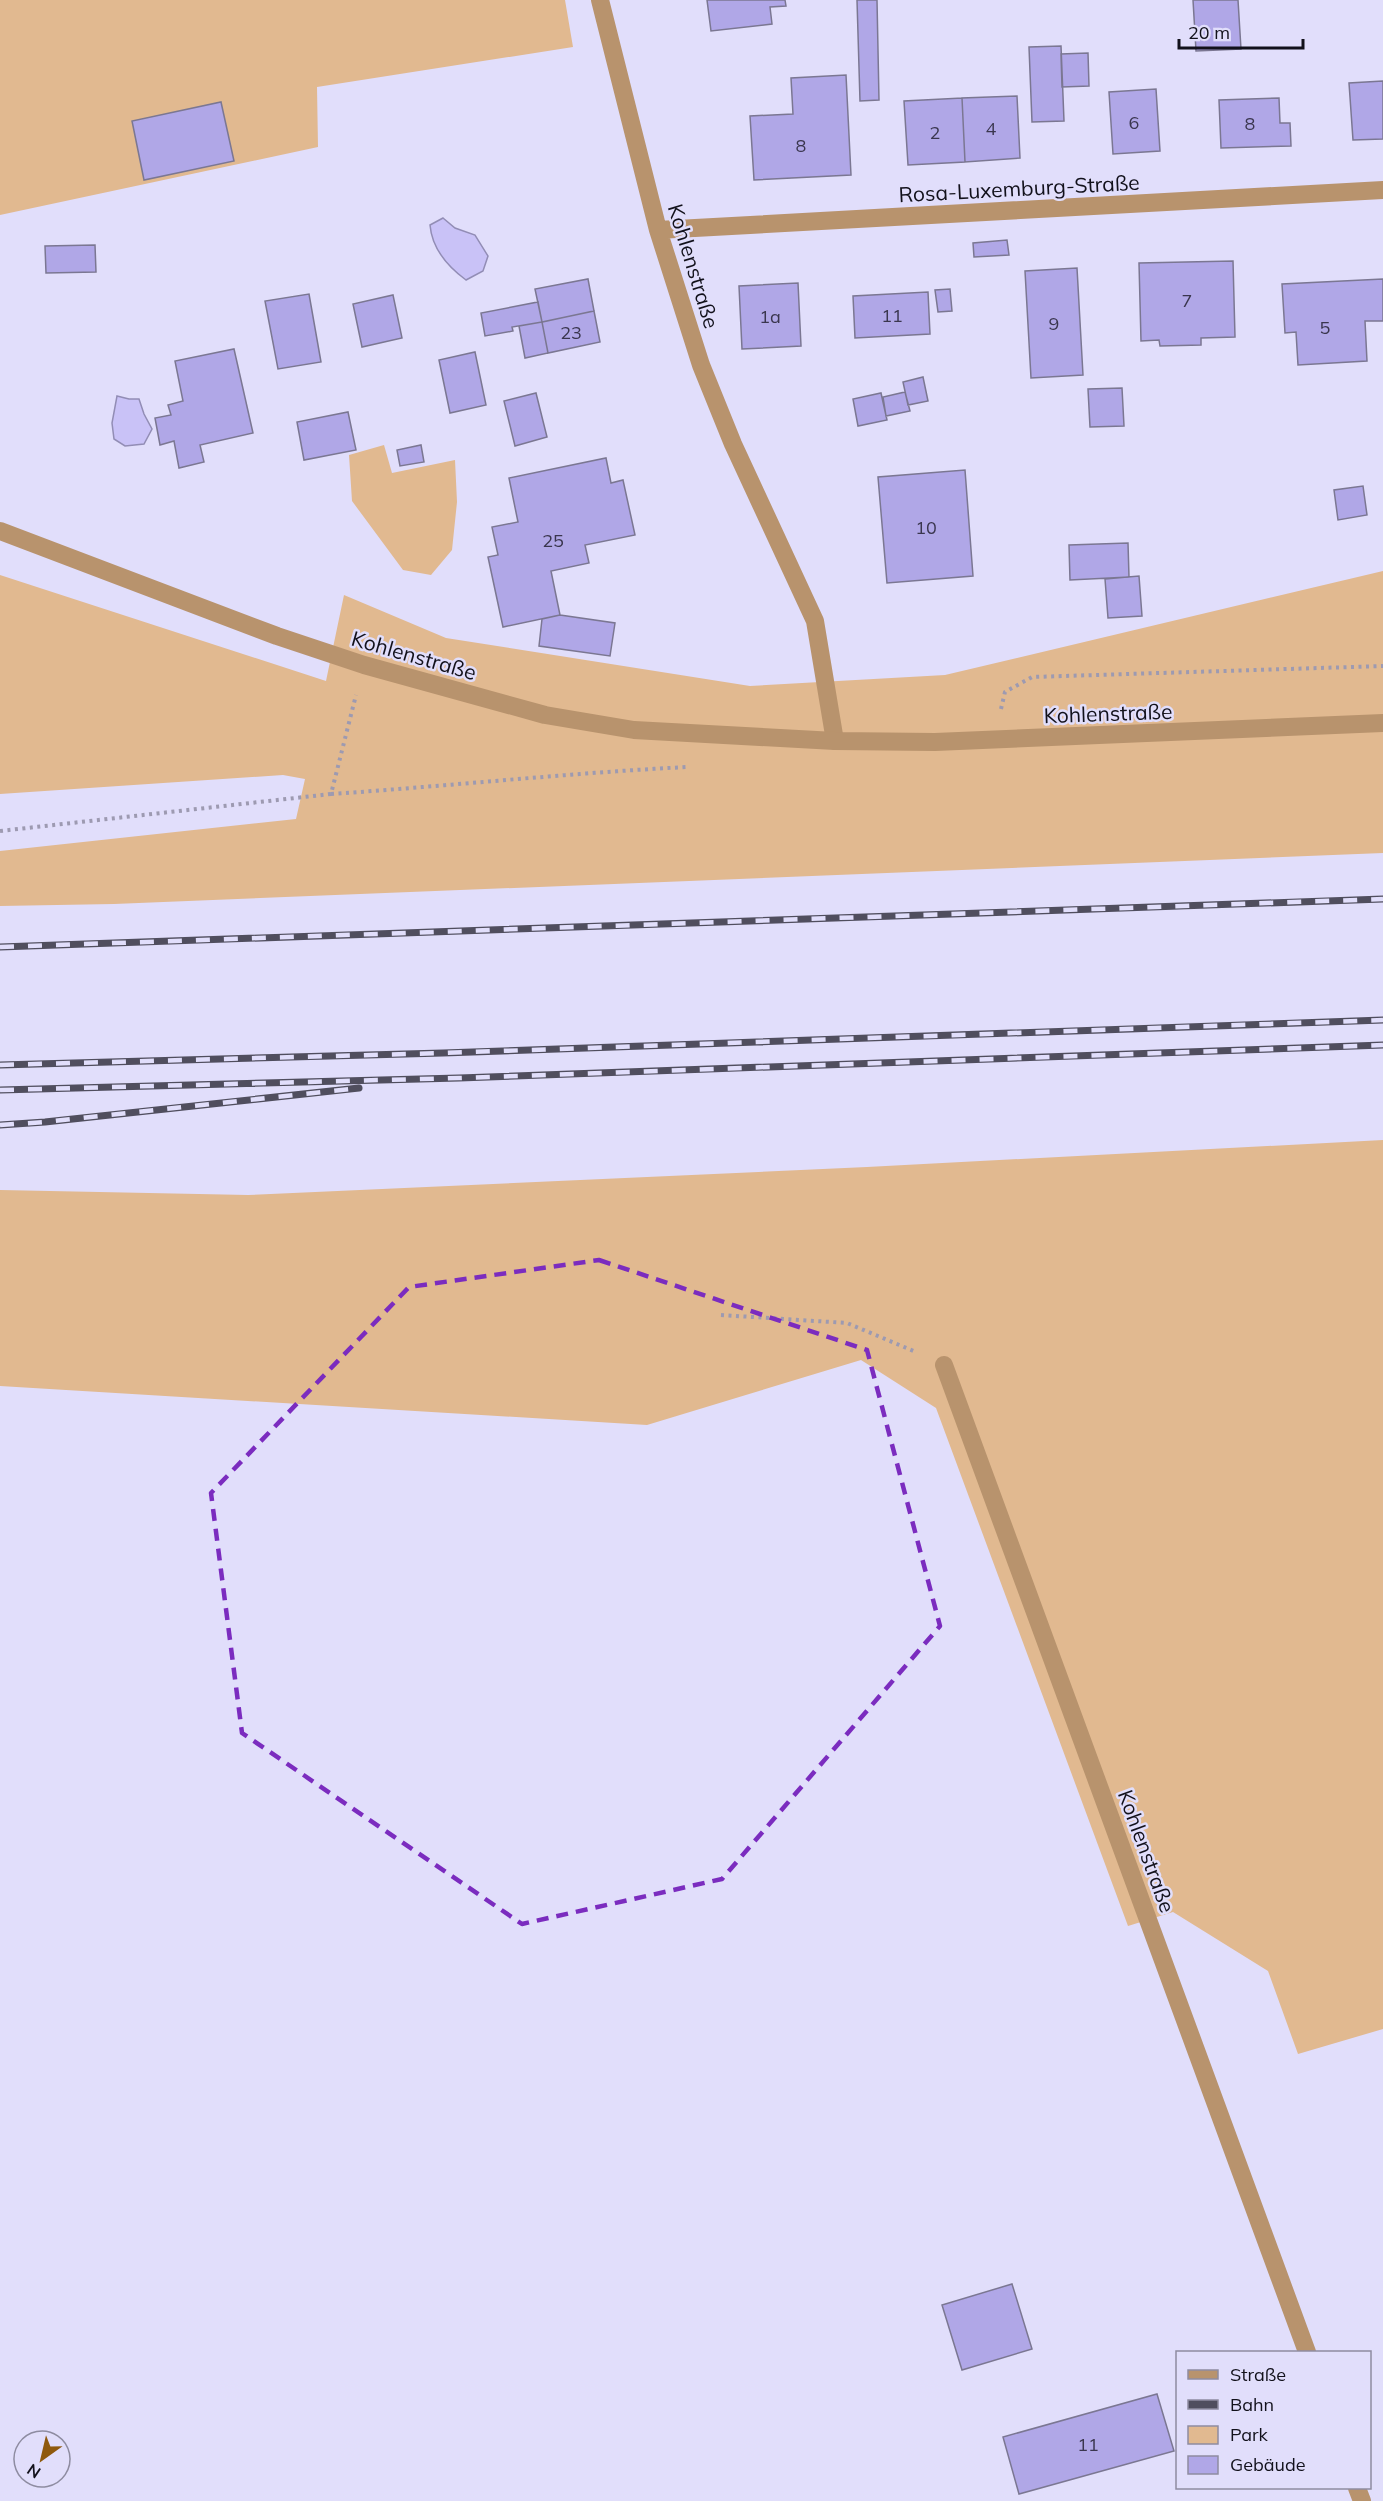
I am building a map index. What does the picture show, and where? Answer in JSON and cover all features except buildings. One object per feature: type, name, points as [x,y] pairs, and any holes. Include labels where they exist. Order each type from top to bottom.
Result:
[{"type":"street","name":"Kohlenstraße","points":[[600,0],[658,230],[701,365],[733,444],[815,621],[835,741]]},
{"type":"street","name":"Rosa-Luxemburg-Straße","points":[[658,230],[1383,190]]},
{"type":"street","name":"Kohlenstraße","points":[[0,531],[277,636],[364,665],[545,715],[634,730],[835,741],[994,740],[1383,723]]},
{"type":"street","name":"Kohlenstraße","points":[[944,1365],[1307,2351]]},
{"type":"path","points":[[332,794],[364,665]]},
{"type":"path","points":[[994,740],[1005,692],[1032,677],[1383,666]]},
{"type":"path","points":[[0,831],[332,794],[471,784],[602,771],[695,766]]},
{"type":"path","points":[[720,1315],[847,1323],[944,1365]]},
{"type":"highlighted area","points":[[599,1260],[867,1350],[940,1626],[722,1879],[522,1924],[242,1733],[211,1493],[409,1287]]},
{"type":"green space","points":[[0,0],[565,0],[573,47],[317,87],[318,147],[0,215]]},
{"type":"green space","points":[[384,445],[392,473],[455,460],[457,502],[452,550],[431,575],[403,570],[352,501],[349,455]]},
{"type":"green space","points":[[1383,571],[1383,853],[114,904],[0,906],[0,851],[296,819],[305,779],[283,775],[0,794],[0,575],[326,681],[344,595],[446,638],[750,686],[945,675]]},
{"type":"green space","points":[[1383,1140],[1383,2029],[1298,2054],[1268,1971],[1173,1912],[1128,1926],[936,1408],[861,1360],[647,1425],[0,1386],[0,1190],[248,1195],[867,1167]]},
{"type":"shaded area","points":[[443,218],[455,228],[475,235],[488,256],[483,271],[466,280],[442,256],[434,242],[430,225]]},
{"type":"shaded area","points":[[117,396],[139,399],[152,429],[144,444],[125,446],[114,439],[112,423]]},
{"type":"railway","points":[[0,947],[1383,899]]},
{"type":"railway","points":[[0,1065],[443,1053],[1383,1020]]},
{"type":"railway","points":[[0,1090],[459,1078],[1383,1045]]},
{"type":"railway","points":[[0,1125],[359,1088]]}]
